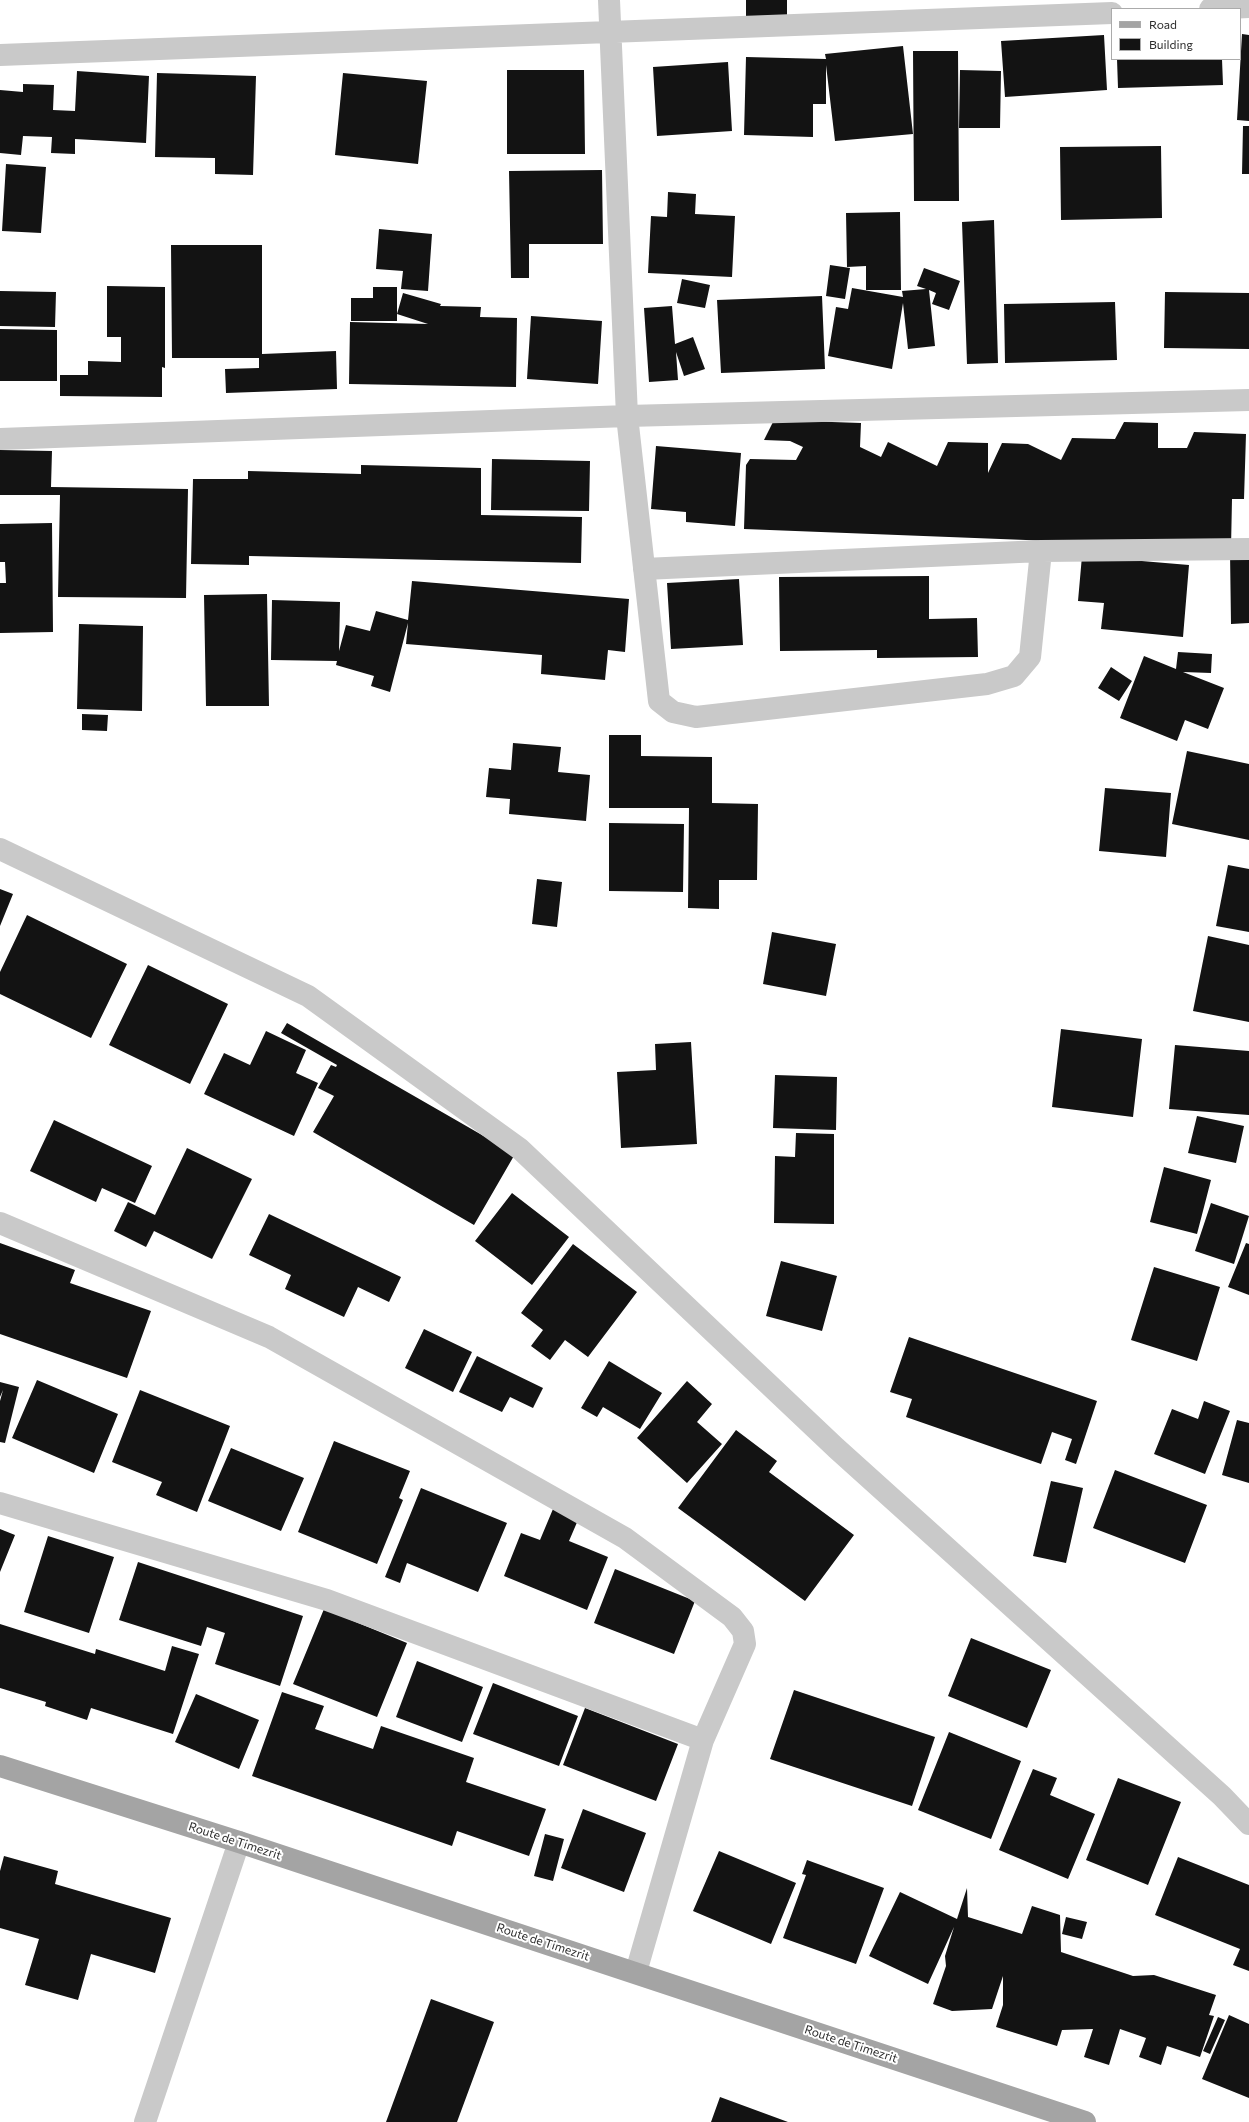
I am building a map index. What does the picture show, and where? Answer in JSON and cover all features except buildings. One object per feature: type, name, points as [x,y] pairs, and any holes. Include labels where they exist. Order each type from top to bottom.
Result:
[{"type":"main road","name":"Route de Timezrit","points":[[0,1766],[239,1842],[636,1972],[1085,2122]]},
{"type":"street","points":[[609,0],[627,416],[659,701],[673,712],[696,717],[987,684],[1014,676],[1030,657],[1041,551]]},
{"type":"street","points":[[0,55],[1111,13]]},
{"type":"street","points":[[0,439],[627,416],[1249,400]]},
{"type":"street","points":[[644,569],[1041,551],[1249,549]]},
{"type":"street","points":[[0,849],[308,996],[520,1148],[836,1448],[1222,1796],[1249,1824]]},
{"type":"street","points":[[0,1223],[269,1337],[624,1538],[732,1617],[743,1631],[745,1644],[703,1740],[636,1972]]},
{"type":"street","points":[[0,1503],[327,1600],[703,1740]]},
{"type":"street","points":[[145,2122],[239,1842]]}]
